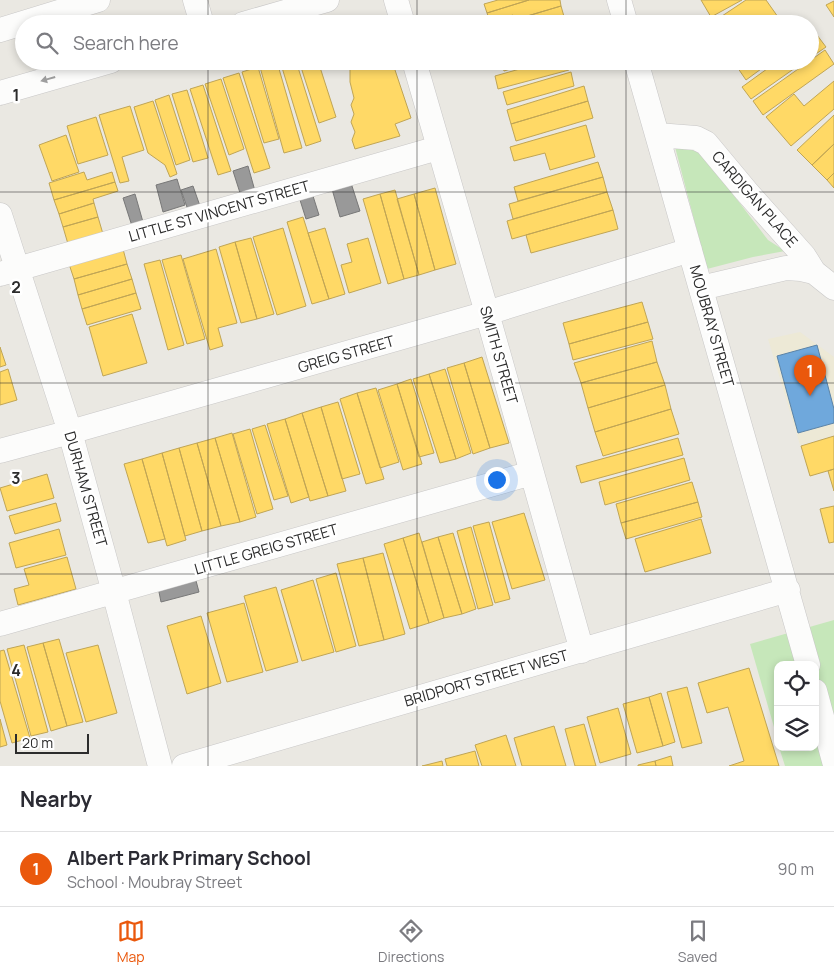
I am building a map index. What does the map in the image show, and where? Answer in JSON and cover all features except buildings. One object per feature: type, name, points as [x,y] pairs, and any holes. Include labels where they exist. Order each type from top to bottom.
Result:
[{"type":"street","points":[[49,15],[98,0]]},
{"type":"street","points":[[195,0],[199,15]]},
{"type":"street","points":[[274,15],[327,0]]},
{"type":"street","points":[[396,0],[400,15]]},
{"type":"street","points":[[619,0],[623,15]]},
{"type":"street","points":[[0,30],[15,25]]},
{"type":"street","points":[[0,93],[80,70]]},
{"type":"street","name":"SMITH STREET","points":[[416,70],[488,313],[582,650]]},
{"type":"street","name":"MOUBRAY STREET","points":[[639,70],[807,661]]},
{"type":"street","name":"CARDIGAN PLACE","points":[[657,135],[696,138],[706,142],[746,191],[800,251],[814,272],[834,288]]},
{"type":"street","name":"LITTLE ST VINCENT STREET","points":[[9,272],[438,148]]},
{"type":"street","name":"DURHAM STREET","points":[[0,216],[9,272],[70,432],[160,766]]},
{"type":"street","name":"GREIG STREET","points":[[0,451],[488,313],[690,250]]},
{"type":"street","name":"CARDIGAN PLACE","points":[[701,288],[786,268],[814,272]]},
{"type":"street","name":"LITTLE GREIG STREET","points":[[0,624],[532,473]]},
{"type":"street","name":"BRIDPORT STREET WEST","points":[[184,766],[788,590]]},
{"type":"street","points":[[819,706],[834,761]]},
{"type":"shaded area","points":[[800,332],[834,357],[834,435],[800,445],[768,339]]},
{"type":"green space","points":[[696,146],[768,240],[785,251],[707,269],[675,147]]},
{"type":"green space","points":[[834,620],[834,766],[785,766],[780,751],[819,751],[819,661],[774,661],[774,727],[750,644]]},
{"type":"place","name":"Albert Park Primary School","points":[[810,396]]}]
